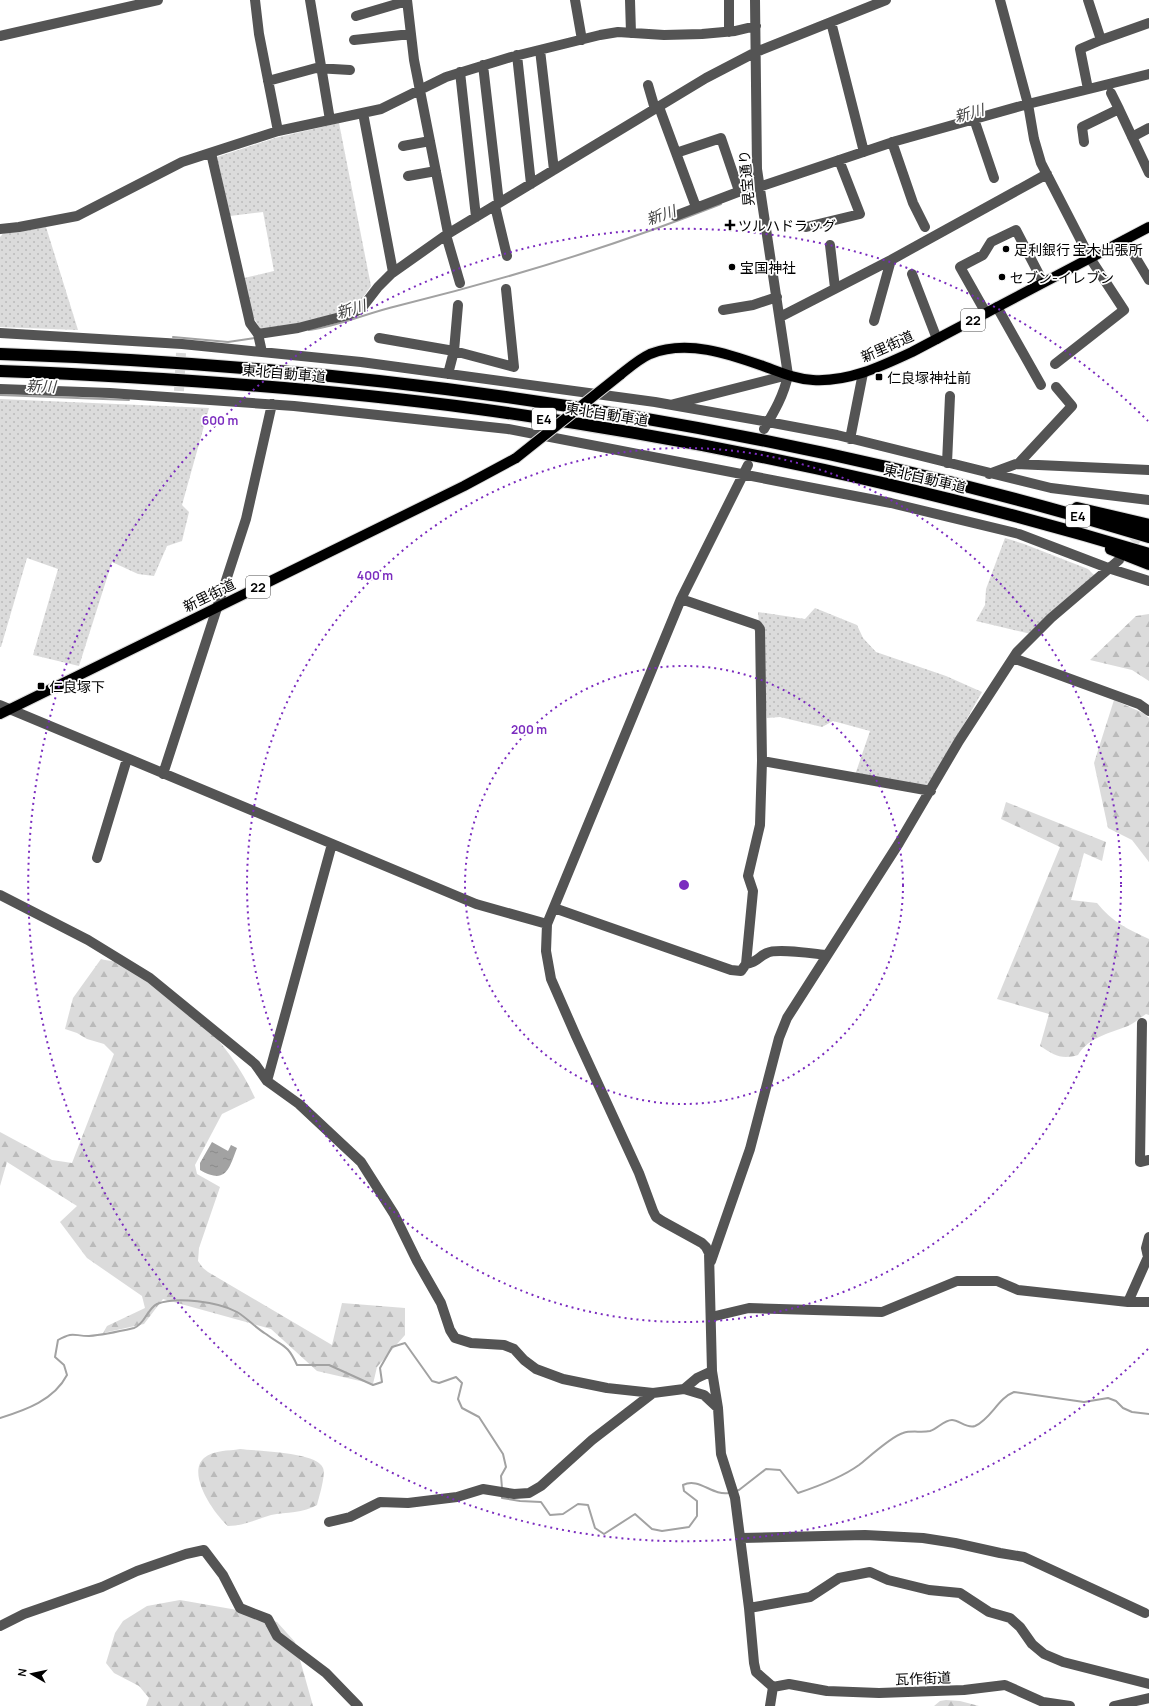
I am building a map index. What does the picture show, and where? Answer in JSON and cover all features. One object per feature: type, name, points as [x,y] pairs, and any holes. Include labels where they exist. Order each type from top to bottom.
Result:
[{"type":"highway","name":"東北自動車道","points":[[0,354],[231,366],[326,375],[481,393],[594,409],[763,440],[844,457],[1007,496],[1149,537]]},
{"type":"highway","name":"東北自動車道","points":[[0,371],[145,377],[311,390],[472,408],[582,424],[840,473],[940,496],[1149,554]]},
{"type":"highway","points":[[1007,496],[1080,509],[1149,525]]},
{"type":"highway","points":[[1077,533],[1121,554],[1149,564]]},
{"type":"main road","name":"新里街道","points":[[0,714],[5,707],[217,607],[476,480],[516,458],[620,375],[649,355],[665,350],[680,348],[720,352],[800,379],[837,380],[863,373],[885,364],[937,339],[1149,227]]},
{"type":"street","points":[[0,36],[158,0]]},
{"type":"street","points":[[255,0],[259,34],[278,131]]},
{"type":"street","points":[[310,0],[320,68],[330,120]]},
{"type":"street","points":[[356,16],[407,0],[420,90],[447,234],[460,283]]},
{"type":"street","points":[[575,0],[582,40]]},
{"type":"street","points":[[630,0],[631,33]]},
{"type":"street","points":[[729,0],[729,32]]},
{"type":"street","name":"晃宝通り","points":[[755,0],[757,169],[788,375]]},
{"type":"street","points":[[260,343],[298,328],[348,315],[361,309],[378,287],[393,272],[447,234],[738,60],[886,0]]},
{"type":"street","points":[[1000,0],[1029,108],[1039,157],[1090,258],[1124,310],[1055,364]]},
{"type":"street","points":[[1088,0],[1101,40]]},
{"type":"street","points":[[831,22],[864,152]]},
{"type":"street","points":[[1088,89],[1080,50],[1101,40],[1149,23]]},
{"type":"street","points":[[0,229],[77,216],[182,162],[278,131],[381,109],[446,77],[517,55],[618,32],[679,35],[729,32],[756,26]]},
{"type":"street","points":[[354,40],[411,34]]},
{"type":"street","points":[[540,50],[554,170]]},
{"type":"street","points":[[517,55],[531,184]]},
{"type":"street","points":[[483,65],[497,204],[507,256]]},
{"type":"street","points":[[268,81],[316,68],[350,70]]},
{"type":"street","points":[[460,72],[476,217]]},
{"type":"street","points":[[675,216],[739,191],[892,142],[974,119],[1029,108],[1088,89],[1149,74]]},
{"type":"street","points":[[648,85],[696,207]]},
{"type":"street","points":[[1111,93],[1149,173]]},
{"type":"street","points":[[1084,142],[1082,127],[1119,110]]},
{"type":"street","points":[[363,113],[393,272]]},
{"type":"street","points":[[974,119],[994,178]]},
{"type":"street","points":[[1132,137],[1149,128]]},
{"type":"street","points":[[676,153],[721,138],[739,191]]},
{"type":"street","points":[[403,146],[430,141]]},
{"type":"street","points":[[892,142],[913,203],[925,227]]},
{"type":"street","points":[[211,153],[250,323],[260,343]]},
{"type":"street","points":[[806,227],[860,214],[838,160]]},
{"type":"street","points":[[408,176],[436,171]]},
{"type":"street","points":[[780,317],[892,260],[1047,174]]},
{"type":"street","points":[[986,312],[960,268],[983,255],[991,242],[1016,230],[1043,282]]},
{"type":"street","points":[[1125,240],[1149,280]]},
{"type":"street","points":[[830,245],[835,288]]},
{"type":"street","points":[[874,321],[892,260]]},
{"type":"street","points":[[912,274],[937,339]]},
{"type":"street","points":[[379,338],[454,351],[514,367],[506,289]]},
{"type":"street","points":[[723,310],[753,306],[777,297]]},
{"type":"street","points":[[448,374],[454,351],[458,305]]},
{"type":"street","points":[[996,307],[1041,385]]},
{"type":"street","points":[[0,333],[181,349],[260,343],[361,362],[670,405],[766,425],[850,439],[1051,488],[1149,500]]},
{"type":"street","points":[[850,439],[863,373]]},
{"type":"street","points":[[670,405],[788,375],[786,386],[773,415],[766,425]]},
{"type":"street","points":[[1018,464],[1072,406],[1056,387]]},
{"type":"street","points":[[0,389],[179,394],[508,429],[746,470],[891,503],[1019,534],[1108,568],[1149,581]]},
{"type":"street","points":[[947,463],[950,396]]},
{"type":"street","points":[[164,774],[246,518],[272,404]]},
{"type":"street","points":[[989,474],[1018,464],[1149,470]]},
{"type":"street","points":[[746,470],[681,599],[547,924],[546,951],[551,979],[639,1172],[656,1217],[696,1239],[706,1247],[710,1263],[712,1371],[718,1408],[721,1454],[733,1493],[741,1538],[754,1664],[756,1672],[773,1687],[770,1706]]},
{"type":"street","points":[[710,1263],[750,1149],[780,1038],[788,1018],[931,791],[959,741],[1013,658],[1051,618],[1119,560]]},
{"type":"street","points":[[554,908],[731,970],[741,971],[746,964],[753,891],[748,876],[760,825],[762,761],[760,629],[757,624],[681,599]]},
{"type":"street","points":[[1013,658],[1140,704],[1149,711]]},
{"type":"street","points":[[5,707],[476,904],[547,924]]},
{"type":"street","points":[[96,858],[127,759]]},
{"type":"street","points":[[762,761],[931,791]]},
{"type":"street","points":[[267,1081],[332,844]]},
{"type":"street","points":[[0,895],[88,940],[150,978],[254,1064],[267,1081],[299,1104],[362,1162],[394,1214],[416,1261],[441,1303],[450,1330],[455,1338],[471,1343],[504,1345],[514,1349],[524,1360],[536,1369],[563,1379],[607,1388],[653,1393],[684,1389],[704,1395],[718,1408]]},
{"type":"street","points":[[746,964],[756,962],[768,952],[827,955]]},
{"type":"street","points":[[1142,1023],[1140,1162],[1149,1160]]},
{"type":"street","points":[[1128,1302],[1148,1257],[1146,1248],[1149,1237]]},
{"type":"street","points":[[711,1317],[749,1308],[882,1312],[957,1281],[997,1281],[1018,1290],[1128,1302],[1149,1302]]},
{"type":"street","points":[[684,1389],[697,1378],[712,1371]]},
{"type":"street","points":[[329,1522],[350,1517],[380,1502],[408,1502],[457,1497],[483,1489],[514,1494],[529,1493],[541,1486],[592,1440],[653,1393]]},
{"type":"street","points":[[741,1538],[865,1535],[923,1538],[955,1543],[1000,1554],[1024,1557],[1146,1613]]},
{"type":"street","points":[[0,1626],[24,1614],[102,1587],[137,1571],[186,1554],[204,1550],[223,1575],[240,1608],[268,1619],[277,1636],[326,1674],[358,1706]]},
{"type":"street","points":[[749,1608],[810,1597],[840,1578],[870,1572],[888,1580],[929,1590],[960,1593],[988,1612],[1010,1618],[1020,1626],[1032,1644],[1044,1654],[1063,1662],[1149,1684]]},
{"type":"street","name":"瓦作街道","points":[[773,1687],[789,1684],[827,1691],[879,1693],[964,1690],[1005,1685],[1043,1702],[1070,1706]]},
{"type":"street","points":[[1114,1706],[1149,1698]]},
{"type":"green space","points":[[339,123],[371,286],[358,304],[337,315],[261,331],[246,302],[244,278],[274,271],[263,212],[230,216],[217,157],[275,138]]},
{"type":"green space","points":[[46,227],[78,330],[0,327],[0,237],[4,233]]},
{"type":"green space","points":[[0,399],[209,408],[182,505],[189,512],[182,541],[167,546],[154,576],[138,574],[112,562],[79,666],[33,655],[58,569],[27,558],[0,647]]},
{"type":"green space","points":[[1005,538],[1088,569],[1094,575],[1031,634],[976,621],[985,605],[986,589]]},
{"type":"green space","points":[[815,608],[857,625],[863,638],[876,652],[946,676],[982,692],[929,786],[855,775],[870,731],[833,721],[822,727],[780,717],[767,718],[758,612],[805,619]]},
{"type":"green space","points":[[1149,614],[1149,681],[1132,670],[1090,660],[1136,616]]},
{"type":"green space","points":[[1114,700],[1143,713],[1149,718],[1149,862],[1132,840],[1108,828],[1094,763]]},
{"type":"green space","points":[[1006,802],[1106,842],[1102,861],[1084,853],[1071,900],[1097,903],[1114,920],[1149,939],[1149,1015],[1146,1014],[1128,1026],[1100,1036],[1088,1044],[1078,1055],[1062,1057],[1049,1052],[1040,1046],[1049,1014],[997,999],[1060,847],[1001,819]]},
{"type":"green space","points":[[101,959],[125,965],[145,976],[183,1004],[201,1021],[232,1058],[245,1078],[255,1098],[222,1114],[195,1165],[197,1174],[220,1187],[199,1248],[198,1261],[208,1272],[332,1345],[342,1303],[405,1308],[405,1335],[377,1367],[373,1384],[317,1371],[271,1329],[163,1299],[144,1324],[103,1333],[107,1326],[145,1308],[142,1296],[87,1258],[60,1222],[77,1206],[7,1162],[0,1186],[0,1132],[52,1160],[72,1163],[114,1054],[104,1044],[87,1039],[77,1033],[65,1029],[73,998]]},
{"type":"green space","points":[[240,1449],[299,1455],[319,1463],[323,1468],[324,1476],[317,1505],[301,1511],[271,1515],[245,1524],[228,1526],[216,1513],[204,1494],[198,1474],[199,1465],[208,1455],[221,1451]]},
{"type":"green space","points":[[180,1600],[243,1611],[277,1622],[295,1642],[313,1706],[146,1706],[149,1698],[139,1686],[114,1673],[106,1663],[115,1633],[123,1621],[147,1606]]},
{"type":"green space","points":[[940,1701],[960,1701],[979,1706],[934,1706]]},
{"type":"water","points":[[212,1142],[228,1151],[231,1145],[237,1148],[229,1168],[221,1175],[216,1176],[200,1170],[200,1163]]},
{"type":"waterway","name":"新川","points":[[740,196],[757,191]]},
{"type":"waterway","name":"新川","points":[[309,330],[331,326],[386,309],[479,285],[560,261],[641,234],[721,204]]},
{"type":"waterway","name":"新川","points":[[173,337],[228,342],[255,338]]},
{"type":"waterway","name":"新川","points":[[0,395],[129,400]]},
{"type":"waterway","points":[[0,1418],[38,1403],[55,1391],[61,1384],[67,1375],[64,1365],[55,1357],[58,1340],[63,1337],[71,1335],[89,1336],[134,1328],[141,1324],[151,1309],[157,1304],[175,1300],[197,1301],[220,1305],[237,1312],[262,1332],[284,1346],[297,1365],[329,1365],[373,1385],[382,1382],[380,1368],[392,1347],[405,1343],[432,1381],[439,1383],[456,1377],[462,1383],[458,1399],[462,1408],[479,1417],[503,1454],[506,1467],[501,1476],[502,1488]]},
{"type":"waterway","points":[[736,1491],[766,1469],[780,1470],[798,1493],[814,1488],[852,1470],[887,1442],[903,1433],[930,1431],[949,1420],[957,1421],[972,1427],[975,1426],[986,1419],[1003,1399],[1014,1392],[1084,1402],[1108,1398],[1116,1401],[1123,1408],[1132,1412],[1149,1414]]},
{"type":"waterway","points":[[502,1495],[502,1498],[541,1502],[550,1515],[563,1514],[578,1504],[588,1505],[595,1528],[604,1534],[635,1514],[652,1529],[662,1531],[689,1527],[697,1516],[697,1501],[684,1491],[683,1485],[689,1483],[695,1483],[717,1492],[729,1493]]},
{"type":"tunnel","points":[[179,391],[181,353]]},
{"type":"tunnel","points":[[1124,554],[1144,529]]},
{"type":"place","name":"ツルハドラッグ","points":[[730,225]]},
{"type":"place","name":"足利銀行 宝木出張所","points":[[1006,249]]},
{"type":"place","name":"宝国神社","points":[[732,267]]},
{"type":"place","name":"セブン-イレブン","points":[[1002,277]]},
{"type":"place","name":"仁良塚神社前","points":[[879,377]]},
{"type":"place","name":"仁良塚下","points":[[41,686]]}]
